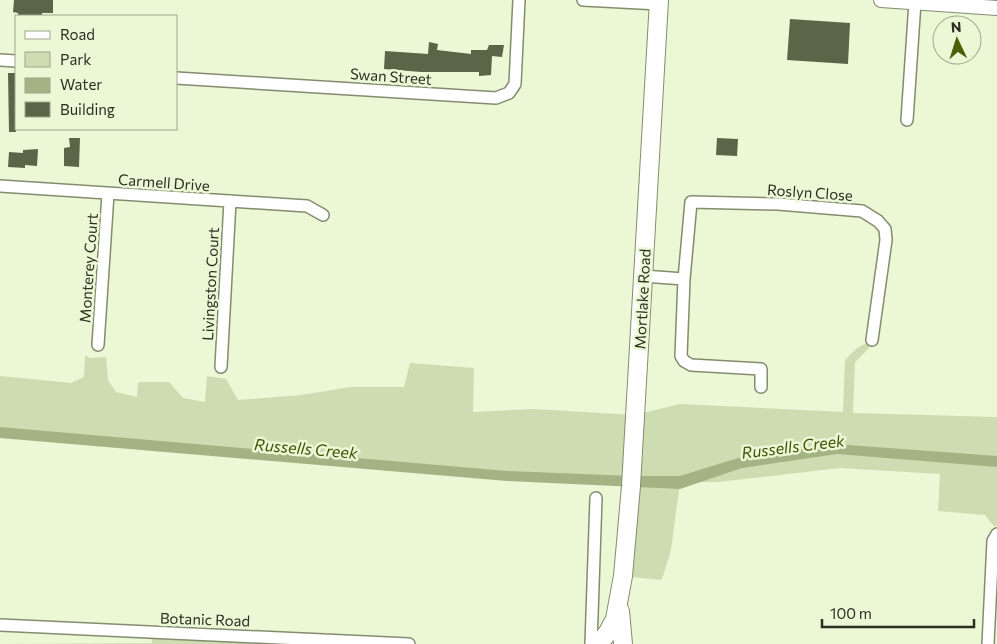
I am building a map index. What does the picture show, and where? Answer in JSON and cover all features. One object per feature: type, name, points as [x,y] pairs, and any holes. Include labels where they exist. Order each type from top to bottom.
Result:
[{"type":"main road","name":"Mortlake Road","points":[[623,644],[620,598],[631,481],[659,2]]},
{"type":"main road","name":"Mortlake Road","points":[[599,644],[613,623],[620,598]]},
{"type":"street","name":"Swan Street","points":[[178,78],[496,98],[509,93],[515,84],[520,0]]},
{"type":"street","points":[[584,0],[659,2]]},
{"type":"street","points":[[880,0],[997,8]]},
{"type":"street","points":[[907,120],[915,2]]},
{"type":"street","points":[[0,60],[15,61]]},
{"type":"street","name":"Carmell Drive","points":[[0,186],[307,206],[323,215]]},
{"type":"street","name":"Monterey Court","points":[[98,345],[108,194]]},
{"type":"street","name":"Livingston Court","points":[[221,367],[230,202]]},
{"type":"street","name":"Roslyn Close","points":[[761,386],[761,363],[694,366],[684,361],[681,356],[684,279],[691,202],[778,204],[862,211],[878,221],[885,229],[886,240],[872,340]]},
{"type":"street","points":[[643,276],[684,279]]},
{"type":"street","points":[[591,644],[596,498]]},
{"type":"street","points":[[988,644],[993,542],[997,534]]},
{"type":"street","name":"Botanic Road","points":[[0,625],[408,644]]},
{"type":"green space","points":[[872,340],[868,349],[855,362],[853,413],[997,417],[997,526],[994,526],[985,515],[938,511],[940,474],[840,468],[718,482],[680,482],[671,550],[661,580],[623,576],[631,482],[0,433],[0,376],[71,383],[84,377],[85,355],[90,358],[106,357],[108,380],[116,392],[137,397],[138,382],[169,382],[183,398],[205,402],[207,376],[226,379],[238,400],[302,395],[350,387],[404,387],[410,363],[474,368],[473,412],[533,409],[635,415],[680,404],[843,412],[845,360],[857,348]]},
{"type":"green space","points":[[151,632],[359,644],[4,644],[152,643]]},
{"type":"water","points":[[0,427],[507,471],[680,476],[738,458],[835,444],[997,456],[997,467],[837,454],[742,468],[680,489],[507,481],[0,438]]},
{"type":"building","points":[[14,0],[53,0],[53,13],[18,15],[18,13],[13,12]]},
{"type":"building","points":[[790,19],[850,23],[848,64],[787,60]]},
{"type":"building","points":[[429,42],[438,44],[437,50],[471,54],[471,50],[487,50],[489,45],[504,45],[502,57],[492,56],[491,75],[479,76],[479,72],[421,72],[384,69],[385,51],[428,54]]},
{"type":"building","points":[[8,73],[15,73],[16,132],[9,132]]},
{"type":"building","points":[[69,138],[80,138],[79,167],[64,166],[64,148],[70,147]]},
{"type":"building","points":[[717,138],[738,139],[737,156],[716,155]]},
{"type":"building","points":[[38,149],[37,166],[25,165],[25,168],[8,167],[9,152],[23,153],[23,150]]},
{"type":"water label","name":"Russells Creek","points":[[793,446]]},
{"type":"water label","name":"Russells Creek","points":[[306,448]]}]
